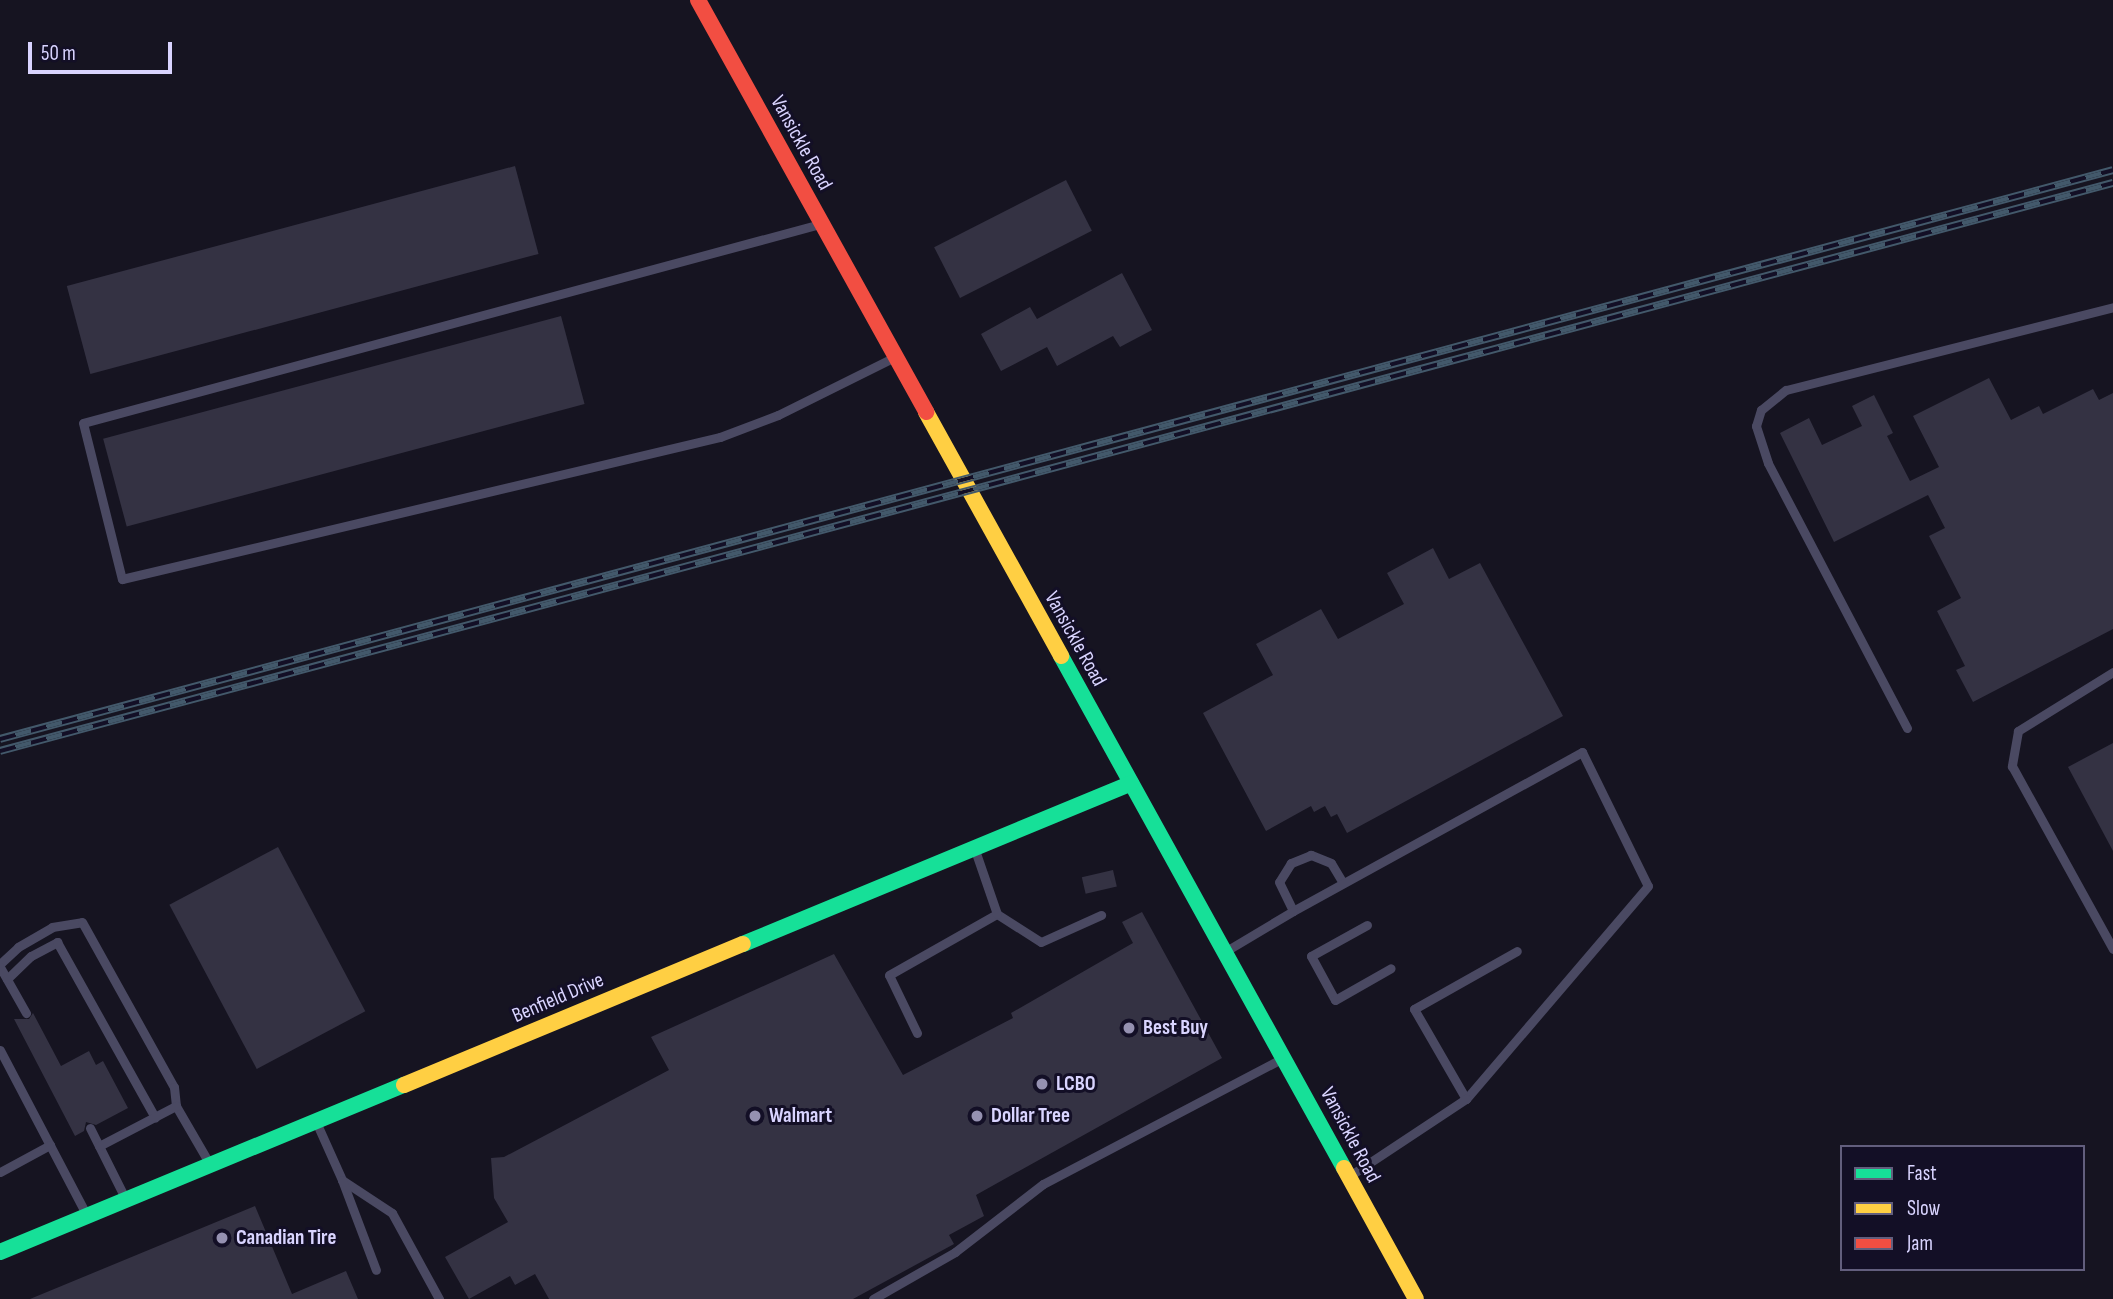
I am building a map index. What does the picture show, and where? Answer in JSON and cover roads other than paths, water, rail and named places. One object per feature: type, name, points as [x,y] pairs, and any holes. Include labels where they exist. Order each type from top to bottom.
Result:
[{"type":"street","name":"Vansickle Road","points":[[698,0],[1416,1299]]},
{"type":"street","name":"Benfield Drive","points":[[0,1252],[1131,783]]},
{"type":"lane","points":[[821,223],[83,423],[122,579],[720,437],[779,415],[895,357]]},
{"type":"lane","points":[[1907,727],[1768,463],[1756,426],[1760,410],[1786,390],[2113,307]]},
{"type":"lane","points":[[2113,672],[2018,731],[2012,765],[2113,949]]},
{"type":"lane","points":[[1226,951],[1343,883],[1582,752],[1648,886],[1466,1099],[1349,1177]]},
{"type":"lane","points":[[975,848],[997,914],[1041,942],[1101,915]]},
{"type":"lane","points":[[1293,911],[1279,882],[1291,863],[1311,855],[1331,863],[1343,883]]},
{"type":"lane","points":[[917,1033],[889,975],[997,914]]},
{"type":"lane","points":[[26,1013],[0,966],[18,947],[52,928],[82,922],[174,1087],[176,1106],[210,1165]]},
{"type":"lane","points":[[1367,925],[1311,956],[1335,1000],[1391,968]]},
{"type":"lane","points":[[7,979],[31,956],[57,942],[155,1117]]},
{"type":"lane","points":[[1466,1099],[1414,1009],[1517,951]]},
{"type":"lane","points":[[0,1050],[87,1216]]},
{"type":"lane","points":[[873,1299],[955,1252],[1043,1184],[1284,1057]]},
{"type":"lane","points":[[99,1146],[176,1106]]},
{"type":"lane","points":[[316,1121],[376,1270]]},
{"type":"lane","points":[[90,1128],[126,1199]]},
{"type":"lane","points":[[0,1172],[50,1145]]},
{"type":"lane","points":[[342,1180],[392,1213],[439,1299]]},
{"type":"railway","points":[[0,739],[2113,170]]},
{"type":"railway","points":[[0,751],[2113,183]]},
{"type":"place","name":"Best Buy","points":[[1129,1028]]},
{"type":"place","name":"LCBO","points":[[1042,1084]]},
{"type":"place","name":"Walmart","points":[[755,1116]]},
{"type":"place","name":"Dollar Tree","points":[[977,1116]]},
{"type":"place","name":"Canadian Tire","points":[[222,1238]]}]
